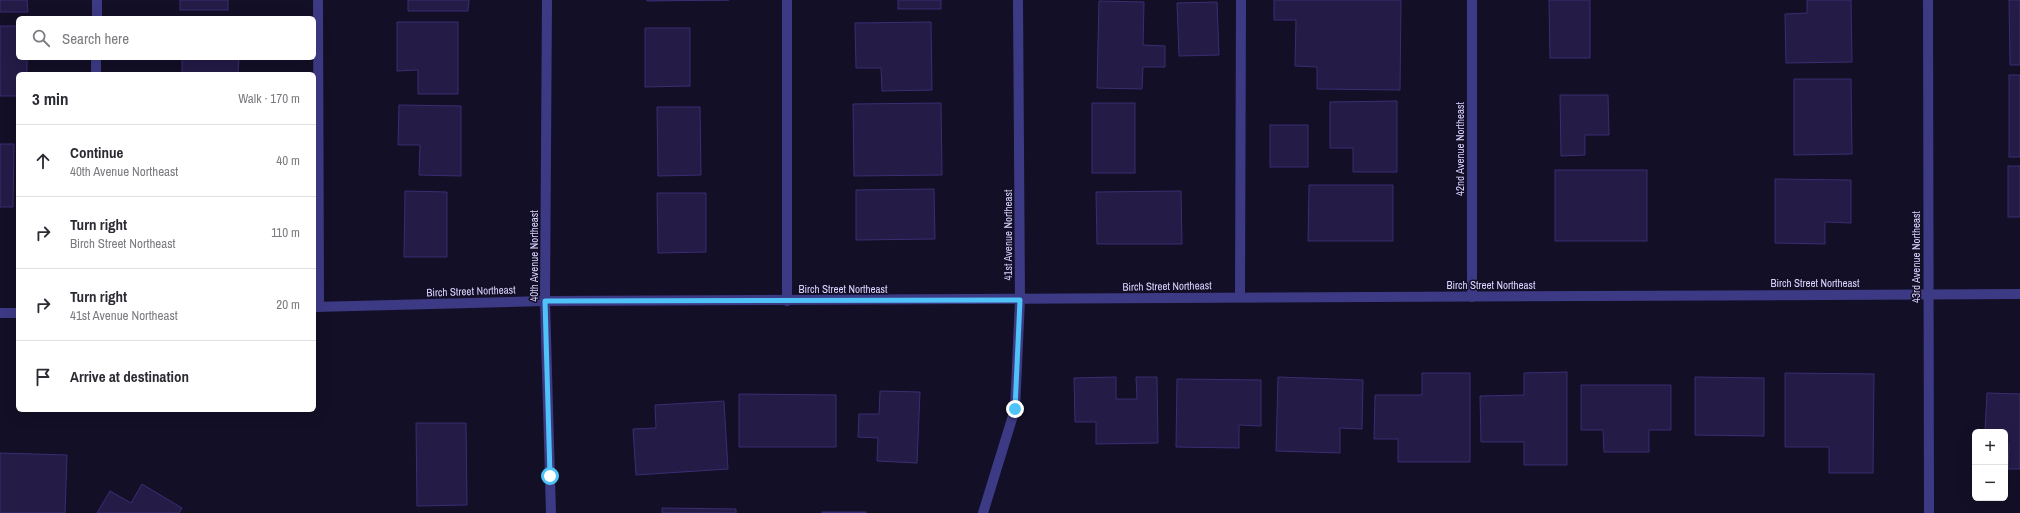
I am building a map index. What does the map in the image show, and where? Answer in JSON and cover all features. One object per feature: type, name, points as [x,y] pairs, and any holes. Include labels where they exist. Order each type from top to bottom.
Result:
[{"type":"street","points":[[97,0],[97,16]]},
{"type":"street","points":[[316,307],[318,0]]},
{"type":"street","name":"40th Avenue Northeast","points":[[547,0],[545,301],[550,513]]},
{"type":"street","points":[[787,0],[787,301]]},
{"type":"street","name":"41st Avenue Northeast","points":[[983,513],[1015,409],[1020,300],[1018,0]]},
{"type":"street","points":[[1240,297],[1241,0]]},
{"type":"street","name":"42nd Avenue Northeast","points":[[1472,0],[1472,297]]},
{"type":"street","name":"43rd Avenue Northeast","points":[[1928,0],[1929,513]]},
{"type":"street","points":[[96,60],[96,72]]},
{"type":"street","name":"Birch Street Northeast","points":[[316,307],[545,301],[1020,300],[1240,297],[2020,294]]},
{"type":"street","points":[[0,313],[16,313]]},
{"type":"building","points":[[0,0],[27,0],[28,12],[0,12]]},
{"type":"building","points":[[180,0],[228,0],[228,10],[180,10]]},
{"type":"building","points":[[408,0],[469,0],[468,11],[408,11]]},
{"type":"building","points":[[647,0],[729,0],[647,1]]},
{"type":"building","points":[[898,0],[941,0],[941,9],[898,9]]},
{"type":"building","points":[[1274,0],[1401,0],[1400,90],[1317,89],[1317,67],[1295,66],[1296,20],[1274,20]]},
{"type":"building","points":[[1549,0],[1590,0],[1590,58],[1550,58]]},
{"type":"building","points":[[1807,0],[1851,0],[1852,62],[1786,63],[1785,14],[1807,13]]},
{"type":"building","points":[[2009,0],[2020,0],[2020,65],[2010,65]]},
{"type":"building","points":[[1099,1],[1144,2],[1143,45],[1165,46],[1165,67],[1143,67],[1142,89],[1097,88]]},
{"type":"building","points":[[1217,2],[1219,55],[1179,56],[1177,3]]},
{"type":"building","points":[[397,22],[458,22],[458,94],[418,94],[418,70],[397,71]]},
{"type":"building","points":[[931,22],[932,90],[882,91],[881,68],[856,68],[855,23]]},
{"type":"building","points":[[0,26],[16,26],[16,60],[27,60],[27,72],[16,72],[16,96],[0,96]]},
{"type":"building","points":[[645,28],[690,28],[690,86],[645,87]]},
{"type":"building","points":[[182,60],[239,60],[238,72],[182,72]]},
{"type":"building","points":[[2009,75],[2020,75],[2020,157],[2009,157]]},
{"type":"building","points":[[1794,79],[1851,79],[1852,154],[1794,155]]},
{"type":"building","points":[[1560,95],[1608,95],[1609,135],[1585,135],[1585,155],[1561,156]]},
{"type":"building","points":[[1397,101],[1397,172],[1353,172],[1353,148],[1330,148],[1330,102]]},
{"type":"building","points":[[941,103],[942,175],[854,176],[853,104]]},
{"type":"building","points":[[1092,103],[1135,103],[1135,173],[1092,173]]},
{"type":"building","points":[[399,105],[461,106],[461,176],[419,175],[420,145],[398,145]]},
{"type":"building","points":[[657,107],[700,107],[701,175],[658,176]]},
{"type":"building","points":[[1270,125],[1308,125],[1308,167],[1270,167]]},
{"type":"building","points":[[0,144],[14,144],[13,207],[0,207]]},
{"type":"building","points":[[2008,166],[2020,166],[2020,217],[2008,217]]},
{"type":"building","points":[[1555,170],[1647,170],[1647,241],[1555,241]]},
{"type":"building","points":[[1775,179],[1851,180],[1851,223],[1825,222],[1825,244],[1775,243]]},
{"type":"building","points":[[1309,185],[1393,185],[1393,241],[1308,241]]},
{"type":"building","points":[[934,189],[935,239],[856,240],[856,190]]},
{"type":"building","points":[[405,191],[447,192],[447,257],[404,257]]},
{"type":"building","points":[[1181,191],[1182,244],[1097,244],[1096,192]]},
{"type":"building","points":[[657,193],[706,193],[706,252],[658,253]]},
{"type":"building","points":[[1567,372],[1567,465],[1524,465],[1524,442],[1481,442],[1480,396],[1524,395],[1524,373]]},
{"type":"building","points":[[1422,373],[1470,373],[1470,462],[1398,462],[1398,439],[1374,439],[1375,395],[1422,395]]},
{"type":"building","points":[[1785,373],[1874,374],[1873,473],[1829,473],[1829,447],[1785,447]]},
{"type":"building","points":[[1116,377],[1116,399],[1137,399],[1136,377],[1157,377],[1158,443],[1096,444],[1096,422],[1075,422],[1074,378]]},
{"type":"building","points":[[1278,377],[1363,380],[1362,429],[1340,428],[1340,453],[1276,451]]},
{"type":"building","points":[[1695,377],[1764,378],[1764,436],[1695,435]]},
{"type":"building","points":[[1177,379],[1261,380],[1261,426],[1239,425],[1239,448],[1176,447]]},
{"type":"building","points":[[1581,385],[1671,385],[1671,430],[1649,430],[1649,452],[1604,452],[1603,430],[1581,430]]},
{"type":"building","points":[[880,391],[920,392],[917,463],[877,461],[878,438],[858,437],[859,414],[879,414]]},
{"type":"building","points":[[1987,393],[2020,394],[2020,469],[2008,469],[2008,429],[1985,429]]},
{"type":"building","points":[[739,394],[836,395],[836,447],[739,447]]},
{"type":"building","points":[[724,401],[728,469],[636,475],[633,429],[656,428],[655,405]]},
{"type":"building","points":[[416,423],[466,423],[467,505],[417,506]]},
{"type":"building","points":[[0,453],[67,455],[65,513],[0,513]]},
{"type":"building","points":[[142,484],[182,508],[179,513],[97,513],[110,491],[131,503]]},
{"type":"building","points":[[662,508],[736,509],[736,513],[662,513]]},
{"type":"building","points":[[866,512],[866,513],[822,513]]},
{"type":"route","points":[[550,476],[545,301],[1020,300],[1015,409]]}]
